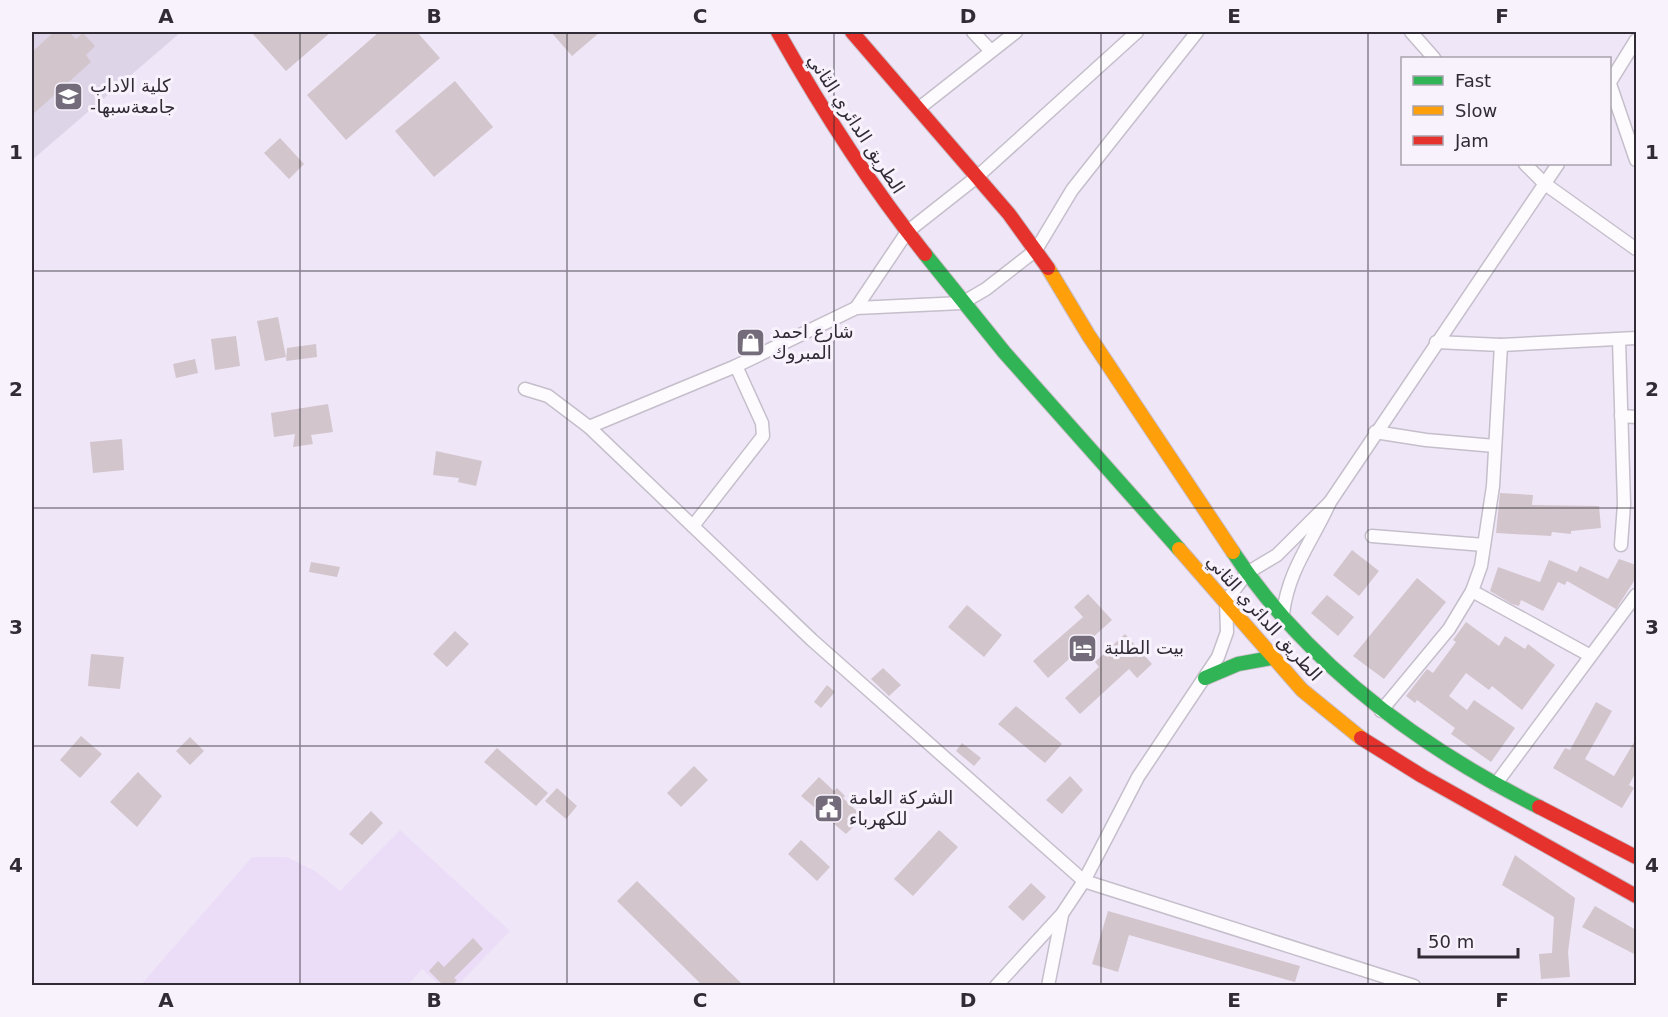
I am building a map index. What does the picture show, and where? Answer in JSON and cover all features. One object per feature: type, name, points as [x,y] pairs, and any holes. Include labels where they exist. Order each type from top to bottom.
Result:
[{"type":"main road","name":"الطريق الدائري الثاني","points":[[778,32],[823,109],[907,232],[962,303],[1226,601],[1271,658],[1331,716],[1405,767],[1636,896]]},
{"type":"main road","name":"الطريق الدائري الثاني","points":[[852,32],[978,176],[1036,250],[1089,336],[1247,573],[1342,679],[1381,711],[1495,785],[1636,857]]},
{"type":"main road","points":[[1205,678],[1238,664],[1271,658]]},
{"type":"street","points":[[973,32],[991,51]]},
{"type":"street","points":[[918,109],[1016,32]]},
{"type":"street","points":[[856,308],[907,232],[978,176],[1137,32]]},
{"type":"street","points":[[589,427],[736,366],[856,308],[962,303],[997,281],[1036,250],[1072,190],[1197,32]]},
{"type":"street","points":[[1411,32],[1433,57]]},
{"type":"street","points":[[1611,80],[1636,40]]},
{"type":"street","points":[[1611,85],[1636,160]]},
{"type":"street","points":[[1527,165],[1545,184],[1636,249]]},
{"type":"street","points":[[1283,614],[1290,579],[1314,537],[1329,502],[1557,165]]},
{"type":"street","points":[[1437,342],[1501,345],[1636,338]]},
{"type":"street","points":[[1619,340],[1624,504],[1621,546]]},
{"type":"street","points":[[1381,711],[1449,629],[1472,591],[1481,566],[1495,446],[1501,345]]},
{"type":"street","points":[[693,526],[763,436],[762,423],[736,366]]},
{"type":"street","points":[[525,389],[548,396],[589,427],[812,640],[1084,881],[1414,986]]},
{"type":"street","points":[[1620,416],[1636,417]]},
{"type":"street","points":[[1375,432],[1426,440],[1495,446]]},
{"type":"street","points":[[996,986],[1062,914],[1084,881],[1138,777],[1218,657],[1227,632],[1226,601],[1247,573],[1276,555],[1329,502]]},
{"type":"street","points":[[1372,536],[1484,545]]},
{"type":"street","points":[[1472,591],[1589,655]]},
{"type":"street","points":[[1495,785],[1589,655],[1636,595]]},
{"type":"street","points":[[1048,986],[1062,914]]},
{"type":"shaded area","name":"كلية الاداب -جامعةسبها","points":[[32,32],[181,32],[32,160]]},
{"type":"shaded area","points":[[400,830],[510,931],[458,985],[440,985],[422,969],[408,985],[140,986],[252,857],[287,857],[315,871],[340,891]]},
{"type":"building","points":[[54,32],[69,32],[76,39],[83,33],[95,46],[86,55],[91,62],[32,115],[32,52]]},
{"type":"building","points":[[251,32],[331,32],[286,71]]},
{"type":"building","points":[[379,32],[417,32],[440,58],[346,140],[307,95]]},
{"type":"building","points":[[551,32],[600,32],[572,56]]},
{"type":"building","points":[[455,81],[493,127],[434,177],[395,131]]},
{"type":"building","points":[[280,138],[304,164],[289,179],[264,153]]},
{"type":"building","points":[[278,317],[286,357],[265,361],[257,321]]},
{"type":"building","points":[[236,336],[240,366],[215,370],[211,339]]},
{"type":"building","points":[[316,344],[317,357],[286,361],[287,348]]},
{"type":"building","points":[[195,359],[198,373],[176,378],[173,364]]},
{"type":"building","points":[[328,404],[333,432],[311,435],[313,444],[293,447],[295,434],[274,437],[271,413]]},
{"type":"building","points":[[122,439],[124,470],[93,473],[90,442]]},
{"type":"building","points":[[436,451],[482,461],[476,486],[458,482],[459,478],[433,475]]},
{"type":"building","points":[[1500,493],[1533,495],[1532,505],[1599,506],[1601,528],[1571,531],[1571,534],[1552,532],[1551,536],[1496,533]]},
{"type":"building","points":[[1352,550],[1379,571],[1359,596],[1333,575]]},
{"type":"building","points":[[1619,559],[1636,565],[1636,578],[1616,609],[1567,581],[1565,585],[1558,582],[1543,611],[1521,600],[1519,606],[1512,604],[1490,591],[1498,567],[1540,582],[1549,560],[1577,572],[1580,566],[1608,579]]},
{"type":"building","points":[[311,562],[340,567],[337,577],[309,572]]},
{"type":"building","points":[[1417,578],[1446,602],[1384,679],[1353,656]]},
{"type":"building","points":[[1088,594],[1112,620],[1048,678],[1033,661],[1083,617],[1074,607]]},
{"type":"building","points":[[1327,595],[1354,617],[1338,636],[1311,613]]},
{"type":"building","points":[[967,605],[1002,635],[984,657],[948,627]]},
{"type":"building","points":[[1466,622],[1499,646],[1505,636],[1525,649],[1528,644],[1555,665],[1522,710],[1492,686],[1489,690],[1466,673],[1449,696],[1467,710],[1474,700],[1515,728],[1491,762],[1451,734],[1455,728],[1417,700],[1415,703],[1406,696],[1427,669],[1433,673],[1456,642],[1453,640]]},
{"type":"building","points":[[455,631],[469,644],[447,667],[433,654]]},
{"type":"building","points":[[1125,634],[1152,664],[1137,678],[1129,669],[1080,714],[1065,698],[1099,667],[1095,662]]},
{"type":"building","points":[[91,654],[124,657],[120,689],[88,686]]},
{"type":"building","points":[[883,668],[901,685],[889,696],[871,679]]},
{"type":"building","points":[[827,685],[835,692],[821,708],[814,702]]},
{"type":"building","points":[[1596,702],[1612,711],[1585,759],[1614,776],[1636,739],[1636,772],[1629,785],[1634,788],[1622,808],[1553,768],[1565,748],[1570,750]]},
{"type":"building","points":[[1016,706],[1062,744],[1045,763],[998,724]]},
{"type":"building","points":[[81,736],[102,754],[80,778],[60,760]]},
{"type":"building","points":[[190,737],[204,751],[190,765],[176,751]]},
{"type":"building","points":[[962,743],[981,758],[974,766],[956,751]]},
{"type":"building","points":[[497,748],[548,793],[536,806],[484,762]]},
{"type":"building","points":[[694,766],[708,780],[681,807],[667,793]]},
{"type":"building","points":[[138,772],[162,796],[137,827],[110,802]]},
{"type":"building","points":[[1070,776],[1083,790],[1062,814],[1046,800]]},
{"type":"building","points":[[819,777],[834,791],[837,788],[845,796],[843,798],[863,817],[846,834],[801,796]]},
{"type":"building","points":[[557,788],[577,806],[566,819],[545,801]]},
{"type":"building","points":[[371,811],[383,823],[362,845],[349,834]]},
{"type":"building","points":[[939,830],[958,847],[913,896],[894,879]]},
{"type":"building","points":[[801,840],[830,867],[817,881],[788,854]]},
{"type":"building","points":[[1515,855],[1575,898],[1568,952],[1570,977],[1541,979],[1539,954],[1552,953],[1554,917],[1502,885]]},
{"type":"building","points":[[637,881],[744,986],[703,986],[617,901]]},
{"type":"building","points":[[1031,883],[1046,897],[1023,921],[1008,907]]},
{"type":"building","points":[[1595,906],[1636,930],[1636,955],[1582,927]]},
{"type":"building","points":[[1108,911],[1300,966],[1295,982],[1129,935],[1118,972],[1092,964]]},
{"type":"building","points":[[473,938],[483,949],[454,978],[457,980],[452,986],[444,986],[429,971],[438,961],[444,967]]},
{"type":"traffic: fast","points":[[925,254],[1004,352],[1179,549]]},
{"type":"traffic: fast","points":[[1233,552],[1263,593],[1331,667],[1410,730],[1452,758],[1539,807]]},
{"type":"traffic: fast","points":[[1205,678],[1238,664],[1271,658]]},
{"type":"traffic: slow","points":[[1048,268],[1089,336],[1233,552]]},
{"type":"traffic: slow","points":[[1179,549],[1302,690],[1361,738]]},
{"type":"traffic: jam","points":[[778,32],[847,146],[925,254]]},
{"type":"traffic: jam","points":[[852,32],[1009,214],[1048,268]]},
{"type":"traffic: jam","points":[[1361,738],[1422,776],[1636,896]]},
{"type":"traffic: jam","points":[[1539,807],[1636,857]]},
{"type":"place","name":"كلية الاداب -جامعةسبها","points":[[69,96]]},
{"type":"place","name":"شارع احمد المبروك","points":[[751,342]]},
{"type":"place","name":"بيت الطلبة","points":[[1083,648]]},
{"type":"place","name":"الشركة العامة للكهرباء","points":[[828,808]]}]
